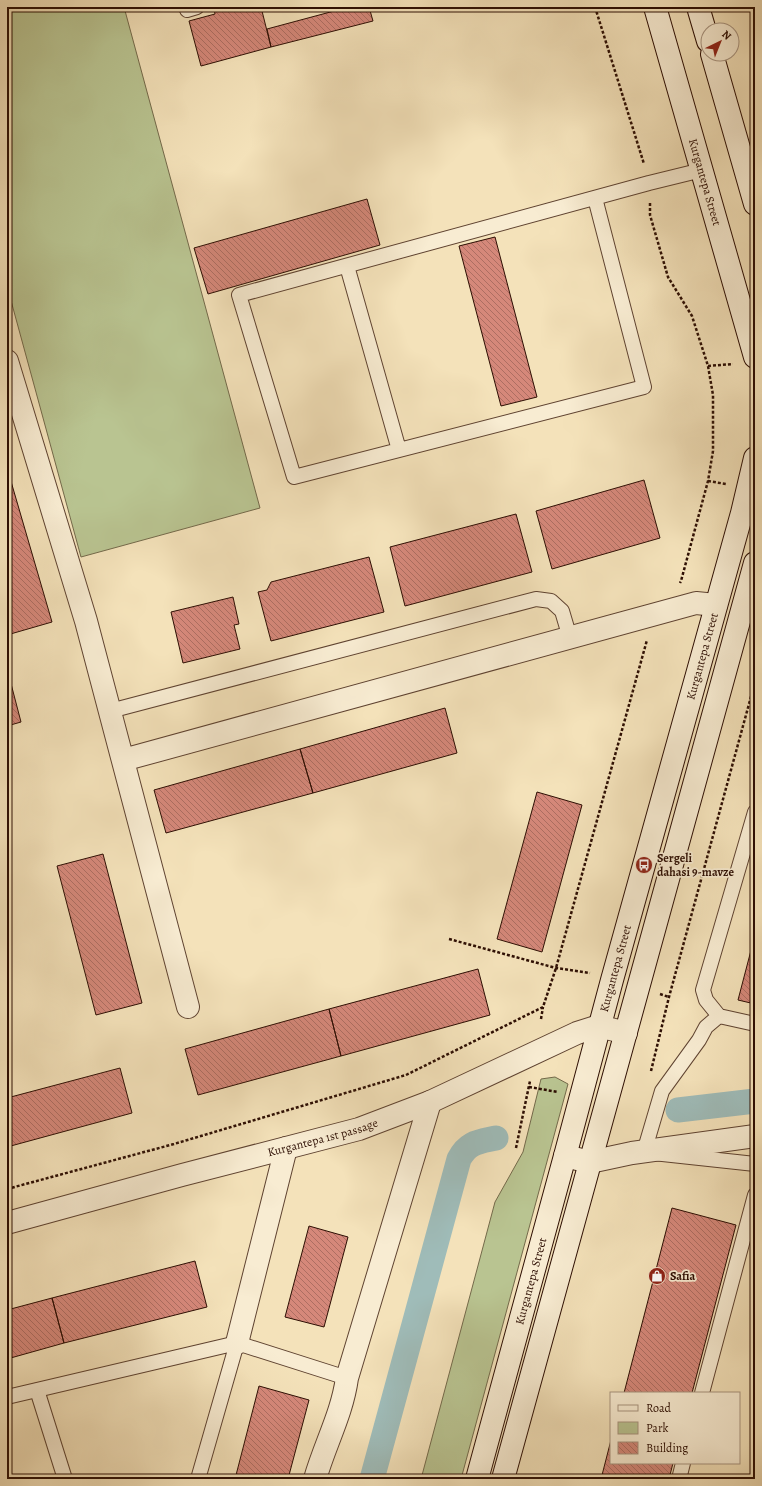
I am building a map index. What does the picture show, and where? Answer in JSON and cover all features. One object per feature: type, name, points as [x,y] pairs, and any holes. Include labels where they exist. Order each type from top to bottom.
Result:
[{"type":"street","name":"Kurgantepa Street","points":[[655,7],[702,170],[746,360]]},
{"type":"street","points":[[698,7],[703,22]]},
{"type":"street","points":[[714,62],[755,204]]},
{"type":"street","points":[[7,361],[86,620],[188,1007]]},
{"type":"street","name":"Kurgantepa Street","points":[[477,1479],[599,1026],[742,512],[755,458]]},
{"type":"street","name":"Kurgantepa Street","points":[[503,1479],[755,563]]},
{"type":"street","points":[[123,760],[696,603],[716,605]]},
{"type":"street","points":[[599,1026],[626,1033]]},
{"type":"street","name":"Kurgantepa 1st passage","points":[[7,1223],[358,1129],[430,1102],[576,1033],[599,1026]]},
{"type":"street","points":[[315,1479],[321,1456],[337,1420],[345,1395],[347,1378],[430,1102]]},
{"type":"street","points":[[565,1156],[590,1162],[644,1152],[755,1136]]},
{"type":"street","points":[[237,1343],[286,1148]]},
{"type":"lane","points":[[595,198],[644,387],[294,477],[239,295],[649,183],[702,170]]},
{"type":"lane","points":[[347,266],[398,450]]},
{"type":"lane","points":[[110,711],[536,599],[551,602],[562,611],[570,638]]},
{"type":"lane","points":[[755,812],[703,990],[706,1000],[719,1016],[755,1024]]},
{"type":"lane","points":[[719,1016],[706,1027],[700,1040],[662,1091],[644,1152],[755,1164]]},
{"type":"lane","points":[[702,1392],[755,1195]]},
{"type":"lane","points":[[198,1479],[237,1343]]},
{"type":"lane","points":[[7,1397],[237,1343],[347,1378]]},
{"type":"lane","points":[[37,1390],[65,1479]]},
{"type":"lane","points":[[678,1479],[683,1464]]},
{"type":"path","points":[[595,7],[649,183],[650,215],[668,277],[692,316],[708,366],[713,395],[713,451],[708,481],[681,580],[677,586]]},
{"type":"path","points":[[708,366],[746,360]]},
{"type":"path","points":[[708,481],[728,485]]},
{"type":"path","points":[[541,1020],[543,1007],[556,968],[654,614]]},
{"type":"path","points":[[669,997],[755,682]]},
{"type":"path","points":[[449,938],[556,968],[593,974]]},
{"type":"path","points":[[7,1189],[174,1144],[406,1075],[543,1007]]},
{"type":"path","points":[[516,1148],[531,1078]]},
{"type":"path","points":[[529,1087],[558,1092]]},
{"type":"green space","points":[[7,7],[124,7],[260,508],[81,557],[7,286]]},
{"type":"green space","points":[[555,1077],[568,1084],[461,1479],[421,1479],[495,1202],[523,1152],[541,1079]]},
{"type":"building","points":[[231,7],[232,9],[240,7],[261,7],[271,47],[201,66],[189,21],[215,14],[214,8]]},
{"type":"building","points":[[349,7],[369,7],[373,21],[271,47],[267,29]]},
{"type":"building","points":[[367,199],[380,245],[208,294],[194,248]]},
{"type":"building","points":[[495,237],[537,397],[501,406],[459,246]]},
{"type":"building","points":[[7,466],[10,478],[7,479]]},
{"type":"building","points":[[10,478],[52,622],[7,635],[7,479]]},
{"type":"building","points":[[644,480],[660,538],[552,569],[536,511]]},
{"type":"building","points":[[516,514],[532,572],[405,606],[390,547]]},
{"type":"building","points":[[369,557],[384,612],[271,641],[258,592],[267,590],[271,582]]},
{"type":"building","points":[[233,597],[239,624],[234,625],[240,649],[183,663],[171,612]]},
{"type":"building","points":[[7,676],[9,676],[21,722],[7,726]]},
{"type":"building","points":[[445,708],[457,753],[313,793],[300,749]]},
{"type":"building","points":[[300,749],[313,793],[166,833],[154,790]]},
{"type":"building","points":[[537,792],[582,805],[542,952],[497,939]]},
{"type":"building","points":[[103,854],[142,1003],[96,1015],[57,866]]},
{"type":"building","points":[[755,935],[755,1004],[738,1000]]},
{"type":"building","points":[[478,969],[490,1015],[341,1056],[329,1009]]},
{"type":"building","points":[[329,1009],[341,1056],[198,1095],[185,1049]]},
{"type":"building","points":[[120,1068],[132,1113],[7,1147],[7,1098]]},
{"type":"building","points":[[672,1208],[736,1225],[692,1392],[624,1392]]},
{"type":"building","points":[[309,1226],[348,1237],[324,1327],[285,1317]]},
{"type":"building","points":[[195,1261],[207,1307],[64,1343],[52,1298]]},
{"type":"building","points":[[52,1298],[64,1343],[7,1359],[7,1310]]},
{"type":"building","points":[[259,1386],[309,1400],[288,1479],[235,1479]]},
{"type":"building","points":[[610,1444],[610,1464],[673,1464],[669,1479],[601,1479]]},
{"type":"waterway","points":[[678,1110],[755,1101]]},
{"type":"waterway","points":[[372,1479],[459,1159],[462,1153],[470,1146],[496,1138]]},
{"type":"place","name":"Sergeli dahasi 9-mavze","points":[[644,865]]},
{"type":"place","name":"Safia","points":[[657,1276]]}]
